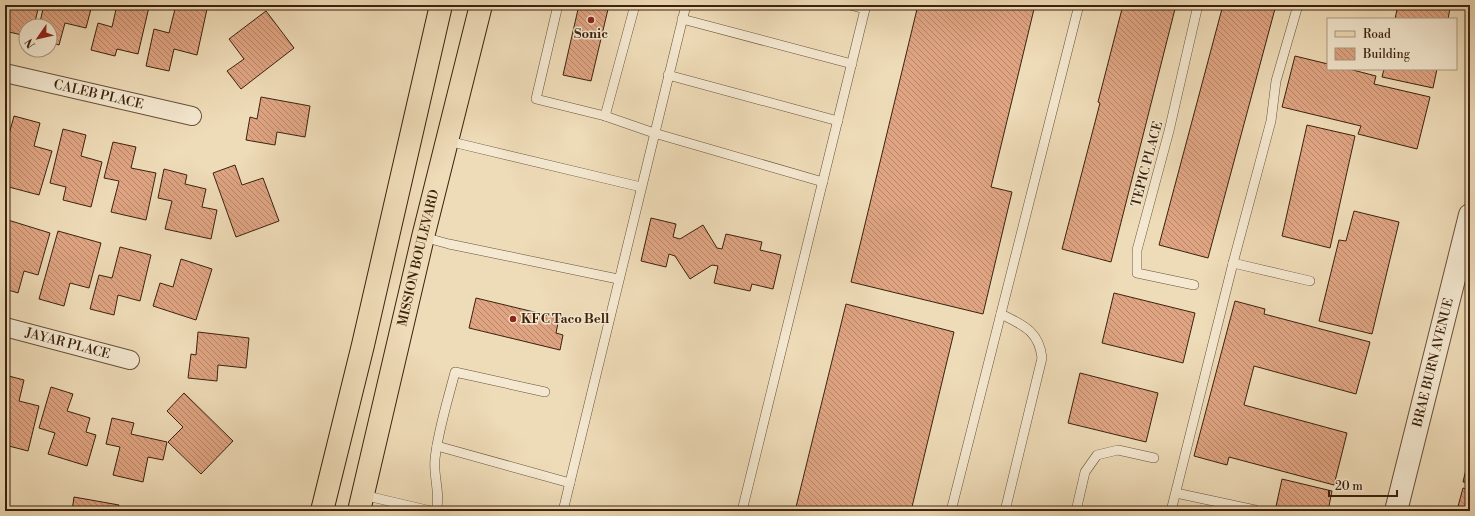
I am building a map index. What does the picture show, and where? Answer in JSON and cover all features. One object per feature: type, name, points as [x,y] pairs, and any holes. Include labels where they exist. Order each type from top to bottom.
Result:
[{"type":"main road","points":[[322,511],[363,345],[441,5]]},
{"type":"main road","name":"MISSION BOULEVARD","points":[[361,503],[423,236],[448,142],[481,5]]},
{"type":"street","name":"CALEB PLACE","points":[[5,73],[192,116]]},
{"type":"street","name":"BRAE BURN AVENUE","points":[[1396,511],[1470,215]]},
{"type":"street","name":"JAYAR PLACE","points":[[5,327],[130,360]]},
{"type":"lane","points":[[558,5],[536,99],[605,116],[654,133],[823,182]]},
{"type":"lane","points":[[605,116],[634,5]]},
{"type":"lane","points":[[563,511],[618,279],[686,5]]},
{"type":"lane","points":[[742,511],[865,7],[850,5]]},
{"type":"lane","points":[[951,511],[1079,5]]},
{"type":"lane","name":"TEPIC PLACE","points":[[1194,285],[1137,273],[1137,250],[1169,131],[1198,5]]},
{"type":"lane","points":[[1171,511],[1233,263],[1271,121],[1276,81],[1294,24],[1298,5]]},
{"type":"lane","points":[[682,19],[852,64]]},
{"type":"lane","points":[[668,75],[838,121]]},
{"type":"lane","points":[[448,142],[641,187]]},
{"type":"lane","points":[[423,236],[449,244],[618,279]]},
{"type":"lane","points":[[1233,263],[1310,281]]},
{"type":"lane","points":[[1001,314],[1028,327],[1040,345],[1042,358],[1005,511]]},
{"type":"lane","points":[[436,511],[438,504],[435,462],[437,446],[455,372],[545,392]]},
{"type":"lane","points":[[437,446],[570,483]]},
{"type":"lane","points":[[1076,511],[1085,472],[1097,455],[1118,450],[1154,458]]},
{"type":"lane","points":[[1176,493],[1255,510]]},
{"type":"lane","points":[[361,503],[431,511]]},
{"type":"building","points":[[5,5],[39,5],[36,18],[18,18],[18,34],[5,31]]},
{"type":"building","points":[[44,5],[92,5],[86,28],[65,23],[59,45],[58,18],[41,18]]},
{"type":"building","points":[[117,5],[141,5],[149,7],[138,54],[117,49],[115,56],[91,50],[98,23],[112,27]]},
{"type":"building","points":[[176,5],[189,5],[207,9],[197,55],[174,49],[169,71],[146,66],[154,29],[169,33]]},
{"type":"building","points":[[579,5],[609,5],[591,81],[563,75]]},
{"type":"building","points":[[918,5],[1035,5],[991,187],[1012,192],[983,314],[851,282]]},
{"type":"building","points":[[1123,5],[1176,5],[1111,262],[1062,249],[1100,103],[1098,102]]},
{"type":"building","points":[[1223,5],[1276,5],[1208,258],[1159,245]]},
{"type":"building","points":[[1398,5],[1434,5],[1450,8],[1448,18],[1395,18]]},
{"type":"building","points":[[266,11],[294,48],[241,89],[227,71],[244,59],[229,39]]},
{"type":"building","points":[[1295,56],[1327,64],[1327,70],[1353,70],[1376,76],[1374,84],[1430,97],[1417,149],[1358,134],[1361,126],[1282,107]]},
{"type":"building","points":[[1384,70],[1437,70],[1433,88],[1382,77]]},
{"type":"building","points":[[261,97],[310,106],[305,137],[277,132],[275,145],[246,140],[250,117],[257,119]]},
{"type":"building","points":[[14,116],[40,123],[34,146],[52,151],[39,195],[5,186],[5,149]]},
{"type":"building","points":[[1307,125],[1355,136],[1330,248],[1282,236]]},
{"type":"building","points":[[63,129],[86,135],[81,156],[102,162],[91,207],[63,200],[66,187],[50,183]]},
{"type":"building","points":[[113,142],[136,147],[131,168],[156,173],[146,220],[111,212],[119,181],[104,178]]},
{"type":"building","points":[[235,165],[242,185],[263,178],[279,221],[236,237],[213,173]]},
{"type":"building","points":[[164,169],[187,175],[185,184],[206,189],[202,207],[217,210],[211,239],[165,229],[172,201],[158,198]]},
{"type":"building","points":[[1354,211],[1399,222],[1372,334],[1319,321],[1339,240],[1346,241]]},
{"type":"building","points":[[651,218],[676,224],[673,237],[680,239],[703,225],[717,248],[722,249],[726,234],[762,242],[760,250],[781,255],[773,289],[752,284],[750,291],[714,283],[718,266],[712,265],[690,279],[675,256],[669,254],[666,267],[641,261]]},
{"type":"building","points":[[8,220],[50,233],[38,275],[24,271],[18,293],[5,289],[5,231]]},
{"type":"building","points":[[58,231],[101,243],[89,288],[70,283],[64,306],[39,299]]},
{"type":"building","points":[[120,247],[151,255],[140,301],[118,295],[114,315],[90,309],[99,275],[112,278]]},
{"type":"building","points":[[181,259],[212,269],[196,320],[153,306],[160,283],[173,287]]},
{"type":"building","points":[[1114,293],[1195,313],[1183,363],[1102,343]]},
{"type":"building","points":[[476,298],[559,318],[556,333],[563,335],[560,350],[469,328]]},
{"type":"building","points":[[1235,301],[1265,309],[1264,314],[1370,342],[1356,394],[1254,366],[1244,405],[1347,433],[1334,485],[1229,457],[1227,465],[1194,456]]},
{"type":"building","points":[[846,304],[954,332],[911,511],[795,511]]},
{"type":"building","points":[[198,332],[249,338],[246,368],[218,365],[217,381],[188,378],[191,354],[196,355]]},
{"type":"building","points":[[1080,373],[1158,393],[1146,442],[1068,423]]},
{"type":"building","points":[[5,375],[24,380],[19,401],[39,406],[28,451],[5,445]]},
{"type":"building","points":[[51,387],[73,394],[67,411],[90,418],[86,432],[96,435],[87,466],[48,454],[55,433],[39,428]]},
{"type":"building","points":[[184,393],[233,441],[201,474],[168,442],[183,427],[167,411]]},
{"type":"building","points":[[112,418],[134,423],[131,434],[167,442],[163,460],[148,457],[143,482],[113,475],[120,447],[106,444]]},
{"type":"building","points":[[1468,461],[1470,461],[1470,483],[1463,482]]},
{"type":"building","points":[[1282,479],[1332,491],[1328,511],[1275,511]]},
{"type":"building","points":[[1463,488],[1470,490],[1470,511],[1457,510]]},
{"type":"building","points":[[74,497],[119,505],[118,511],[72,511]]},
{"type":"building","points":[[5,504],[13,511],[5,511]]},
{"type":"place","name":"Sonic","points":[[591,20]]},
{"type":"place","name":"KFC Taco Bell","points":[[513,319]]}]
